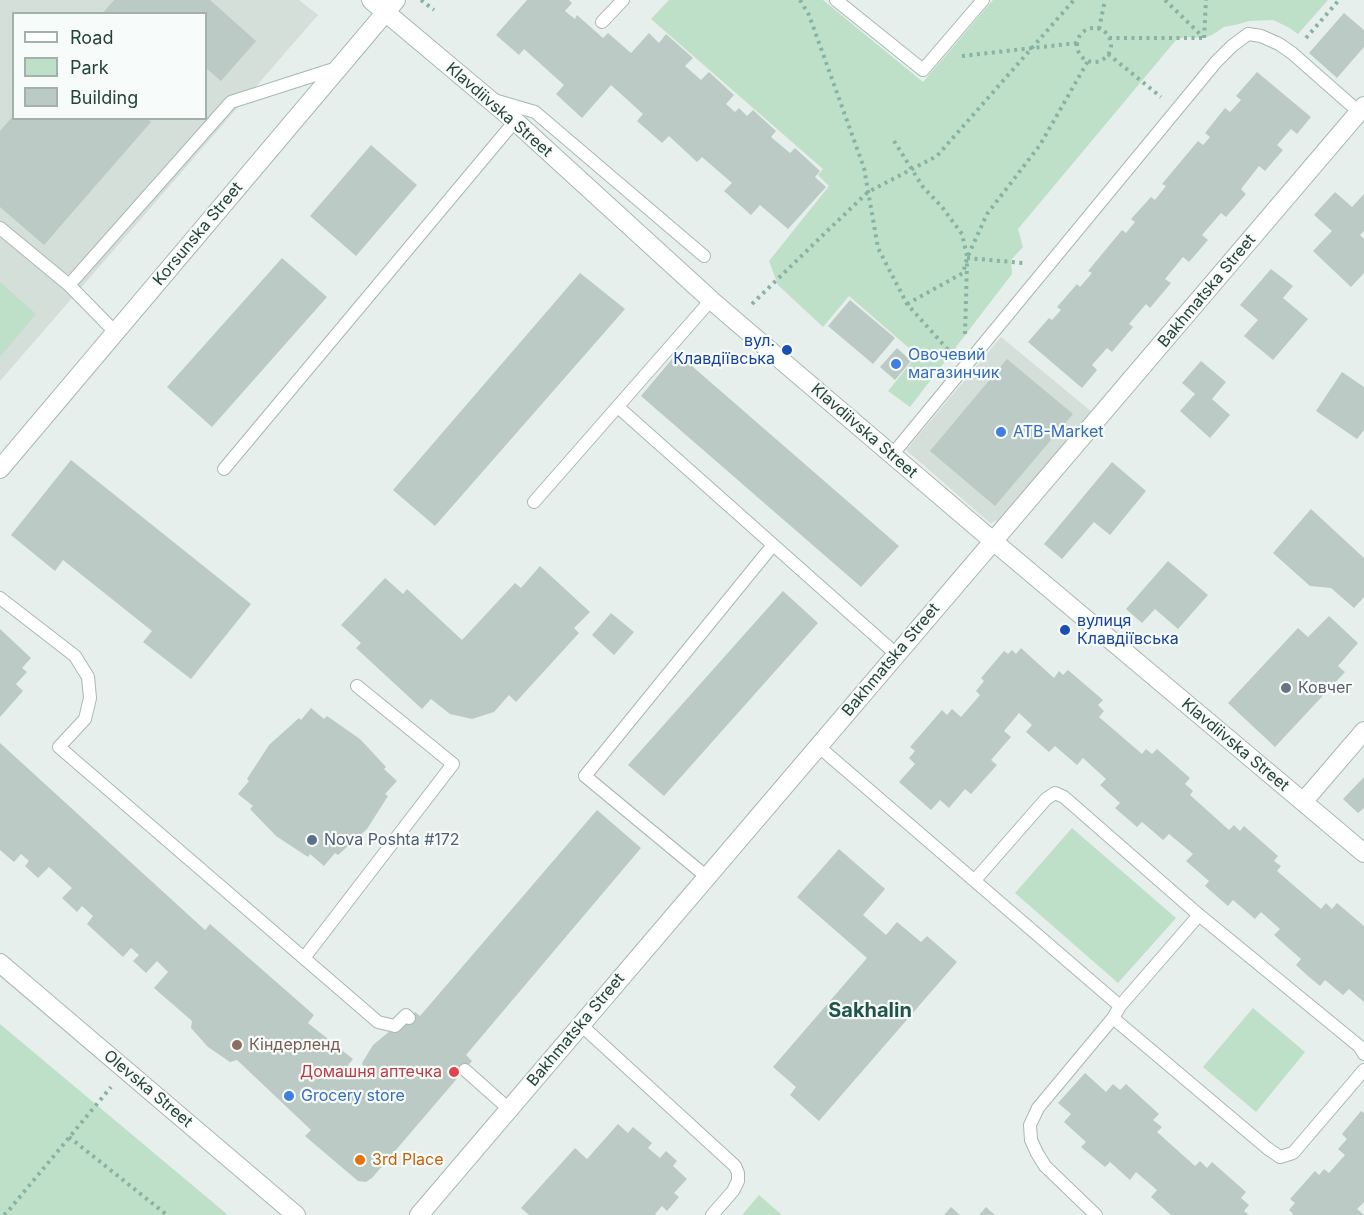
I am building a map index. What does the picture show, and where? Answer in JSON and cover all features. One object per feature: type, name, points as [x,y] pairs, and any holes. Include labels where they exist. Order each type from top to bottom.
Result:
[{"type":"street","name":"Klavdiivska Street","points":[[371,0],[391,6],[487,99],[711,300],[1364,853]]},
{"type":"street","name":"Korsunska Street","points":[[0,469],[391,6]]},
{"type":"street","name":"Bakhmatska Street","points":[[418,1215],[1361,109]]},
{"type":"street","points":[[1303,802],[1364,731]]},
{"type":"street","name":"Olevska Street","points":[[0,963],[296,1215]]},
{"type":"lane","points":[[602,22],[623,0]]},
{"type":"lane","points":[[836,0],[923,70],[983,0]]},
{"type":"lane","points":[[892,455],[1216,62],[1248,34],[1261,36],[1279,44],[1361,109]]},
{"type":"lane","points":[[69,285],[231,102],[340,67]]},
{"type":"lane","points":[[487,99],[535,112],[704,256]]},
{"type":"lane","points":[[224,469],[515,122]]},
{"type":"lane","points":[[0,228],[69,285],[115,332]]},
{"type":"lane","points":[[534,502],[711,300]]},
{"type":"lane","points":[[618,407],[896,654]]},
{"type":"lane","points":[[707,877],[585,776],[773,545]]},
{"type":"lane","points":[[0,598],[75,656],[88,677],[90,698],[85,719],[59,747],[378,1022],[395,1026],[406,1015],[409,1018]]},
{"type":"lane","points":[[304,958],[453,764],[357,686]]},
{"type":"lane","points":[[818,746],[1120,1006]]},
{"type":"lane","points":[[975,880],[1046,799],[1055,793],[1065,797],[1199,915],[1359,1046],[1364,1054]]},
{"type":"lane","points":[[1096,1215],[1045,1166],[1031,1140],[1030,1125],[1038,1108],[1113,1018],[1120,1006],[1199,915]]},
{"type":"lane","points":[[1113,1018],[1280,1157],[1293,1153],[1364,1070]]},
{"type":"lane","points":[[581,1025],[735,1166],[738,1181],[733,1191],[712,1215]]},
{"type":"lane","points":[[465,1070],[509,1109]]},
{"type":"path","points":[[421,0],[434,10]]},
{"type":"path","points":[[800,0],[809,15],[864,168],[878,248],[908,304],[964,368]]},
{"type":"path","points":[[736,321],[868,192],[936,156],[1074,0]]},
{"type":"path","points":[[1099,29],[1106,0]]},
{"type":"path","points":[[1165,0],[1204,38],[1216,62]]},
{"type":"path","points":[[1204,38],[1206,0]]},
{"type":"path","points":[[1292,53],[1339,0]]},
{"type":"path","points":[[1099,29],[1109,38],[1107,54],[1099,61],[1089,61],[1080,54],[1077,43],[1079,36],[1085,30],[1099,29]]},
{"type":"path","points":[[1109,38],[1204,38]]},
{"type":"path","points":[[933,58],[1077,43]]},
{"type":"path","points":[[1107,54],[1176,110]]},
{"type":"path","points":[[908,304],[963,273],[967,258],[987,214],[1040,145],[1089,61]]},
{"type":"path","points":[[894,141],[923,188],[942,207],[962,234],[967,258],[964,368]]},
{"type":"path","points":[[967,258],[1048,266]]},
{"type":"path","points":[[4,1215],[125,1070]]},
{"type":"path","points":[[69,1137],[167,1215]]},
{"type":"shaded area","points":[[0,0],[299,0],[318,15],[0,381]]},
{"type":"shaded area","points":[[1001,337],[1092,412],[1001,519],[990,523],[906,450]]},
{"type":"green space","points":[[669,0],[823,0],[923,82],[993,0],[1328,0],[1298,34],[1273,20],[1249,21],[1224,27],[1204,38],[1185,37],[1176,40],[1018,229],[1023,247],[1011,260],[1012,274],[910,407],[888,391],[917,355],[849,296],[823,327],[778,285],[769,261],[829,186],[818,175],[823,169],[651,19]]},
{"type":"green space","points":[[0,282],[36,314],[0,357]]},
{"type":"green space","points":[[1072,828],[1176,918],[1118,983],[1015,893]]},
{"type":"green space","points":[[1253,1008],[1305,1052],[1256,1112],[1203,1067]]},
{"type":"green space","points":[[0,1024],[228,1215],[0,1215]]},
{"type":"green space","points":[[759,1195],[782,1215],[742,1215]]},
{"type":"building","points":[[114,0],[210,0],[256,41],[221,81],[207,69],[207,12],[104,12]]},
{"type":"building","points":[[527,0],[569,0],[572,3],[565,11],[575,19],[577,15],[603,38],[608,33],[631,53],[649,33],[659,43],[666,34],[693,58],[685,66],[701,80],[709,72],[734,95],[726,104],[735,112],[739,108],[747,116],[753,110],[776,131],[771,137],[790,153],[795,148],[820,171],[815,177],[826,187],[788,229],[760,205],[751,215],[724,191],[732,183],[702,157],[697,162],[669,136],[662,143],[637,121],[643,114],[611,85],[582,118],[556,94],[564,85],[524,49],[519,55],[496,35]]},
{"type":"building","points":[[1344,13],[1364,30],[1364,47],[1337,78],[1309,53]]},
{"type":"building","points":[[1257,72],[1311,117],[1297,134],[1291,129],[1277,145],[1283,150],[1265,171],[1259,166],[1241,189],[1246,194],[1226,217],[1221,213],[1202,235],[1208,240],[1189,262],[1183,257],[1165,279],[1171,283],[1150,308],[1146,304],[1129,324],[1133,327],[1112,352],[1107,348],[1092,365],[1097,370],[1082,388],[1028,342],[1049,318],[1052,320],[1061,310],[1057,307],[1077,284],[1080,287],[1092,273],[1088,271],[1122,230],[1126,233],[1135,222],[1131,219],[1151,197],[1155,200],[1166,186],[1162,184],[1198,141],[1203,145],[1210,137],[1205,133],[1225,108],[1230,112],[1241,100],[1236,96]]},
{"type":"building","points":[[12,117],[12,120],[149,120],[151,122],[44,245],[0,207],[0,131]]},
{"type":"building","points":[[371,145],[417,185],[356,256],[310,216]]},
{"type":"building","points":[[1335,192],[1352,207],[1364,194],[1364,231],[1360,235],[1364,239],[1364,273],[1351,287],[1313,251],[1332,231],[1314,215]]},
{"type":"building","points":[[282,258],[327,297],[212,427],[167,387]]},
{"type":"building","points":[[1271,269],[1293,286],[1283,298],[1308,319],[1273,360],[1244,336],[1258,320],[1240,305]]},
{"type":"building","points":[[580,273],[625,309],[435,526],[393,490]]},
{"type":"building","points":[[850,300],[895,338],[873,364],[828,326]]},
{"type":"building","name":"Овочевий магазинчик","points":[[897,348],[911,361],[895,380],[880,367]]},
{"type":"building","points":[[677,353],[899,546],[861,587],[641,396]]},
{"type":"building","name":"ATB-Market","points":[[1007,359],[1073,414],[995,506],[930,451]]},
{"type":"building","points":[[1201,361],[1226,382],[1212,399],[1230,415],[1210,438],[1180,411],[1195,394],[1182,383]]},
{"type":"building","points":[[1342,372],[1364,387],[1364,430],[1357,439],[1316,411]]},
{"type":"building","points":[[71,460],[251,604],[191,679],[143,642],[152,631],[63,560],[55,571],[11,535]]},
{"type":"building","points":[[1112,462],[1146,491],[1110,535],[1094,522],[1062,559],[1044,544]]},
{"type":"building","points":[[1311,509],[1364,558],[1364,597],[1354,608],[1331,588],[1310,586],[1273,553]]},
{"type":"building","points":[[1168,561],[1208,595],[1178,629],[1155,609],[1142,623],[1126,609]]},
{"type":"building","points":[[540,566],[590,612],[574,628],[579,633],[516,702],[509,695],[494,712],[472,719],[450,714],[431,699],[422,709],[356,648],[361,643],[341,625],[385,578],[403,594],[407,589],[462,640],[515,583],[521,588]]},
{"type":"building","points":[[783,591],[818,623],[664,796],[628,765]]},
{"type":"building","points":[[611,613],[634,632],[614,655],[592,635]]},
{"type":"building","name":"Ковчег","points":[[1329,616],[1358,643],[1338,666],[1345,672],[1275,747],[1228,703],[1298,628],[1308,637]]},
{"type":"building","points":[[0,629],[31,658],[22,668],[27,672],[16,684],[23,691],[0,717]]},
{"type":"building","points":[[1021,648],[1054,678],[1059,671],[1063,675],[1068,670],[1103,700],[1098,705],[1104,711],[1099,717],[1142,754],[1146,749],[1152,754],[1157,749],[1190,778],[1185,784],[1193,791],[1190,795],[1229,830],[1234,825],[1240,831],[1244,826],[1278,856],[1274,861],[1281,866],[1277,871],[1321,909],[1326,903],[1332,909],[1337,903],[1364,926],[1364,1002],[1349,989],[1343,995],[1325,980],[1320,986],[1308,976],[1296,965],[1301,959],[1274,935],[1280,929],[1261,912],[1255,919],[1233,900],[1228,906],[1205,886],[1209,881],[1186,861],[1193,854],[1169,834],[1163,840],[1142,822],[1137,827],[1115,808],[1120,803],[1100,785],[1106,779],[1083,758],[1077,765],[1055,746],[1049,752],[1026,732],[1032,725],[1019,713],[1004,731],[1011,737],[991,760],[997,765],[971,794],[965,789],[949,808],[940,800],[931,810],[899,782],[915,764],[909,758],[915,751],[910,747],[942,710],[947,715],[952,709],[961,717],[980,695],[976,691],[984,681],[981,678],[1004,651],[1008,654],[1012,650],[1016,654]]},
{"type":"building","points":[[311,708],[324,719],[327,716],[360,739],[386,767],[384,769],[397,781],[385,794],[388,796],[367,829],[338,855],[335,853],[324,866],[310,854],[308,857],[276,836],[250,809],[253,806],[238,794],[249,781],[247,779],[269,745],[299,718],[301,720]]},
{"type":"building","points":[[0,743],[205,930],[210,924],[314,1015],[308,1023],[353,1059],[348,1065],[360,1076],[365,1070],[362,1063],[373,1045],[390,1031],[396,1032],[415,1012],[420,1016],[597,810],[641,848],[466,1055],[472,1061],[372,1178],[366,1182],[358,1181],[305,1136],[311,1130],[237,1060],[230,1062],[208,1047],[191,1028],[192,1021],[154,988],[168,972],[157,961],[146,973],[133,961],[139,955],[131,948],[123,957],[87,924],[93,916],[82,906],[77,912],[62,898],[72,888],[49,867],[38,878],[25,866],[29,861],[21,854],[14,862],[0,850]]},
{"type":"building","points":[[1364,777],[1364,808],[1358,813],[1343,799]]},
{"type":"building","points":[[839,849],[885,889],[863,915],[886,935],[897,922],[921,942],[927,936],[957,962],[819,1121],[790,1095],[796,1087],[773,1067],[867,958],[797,897]]},
{"type":"building","points":[[1085,1073],[1106,1092],[1113,1084],[1120,1090],[1126,1084],[1159,1114],[1153,1120],[1162,1127],[1157,1132],[1195,1166],[1200,1161],[1207,1168],[1212,1162],[1246,1192],[1241,1198],[1249,1205],[1244,1211],[1249,1215],[1171,1215],[1151,1197],[1157,1190],[1136,1172],[1130,1180],[1110,1162],[1105,1167],[1081,1147],[1086,1142],[1064,1122],[1071,1114],[1058,1103]]},
{"type":"building","points":[[1361,1111],[1364,1113],[1364,1202],[1357,1209],[1364,1215],[1293,1215],[1289,1210],[1295,1203],[1290,1199],[1315,1171],[1319,1175],[1324,1169],[1329,1173],[1345,1155],[1338,1149],[1347,1139],[1342,1134]]},
{"type":"building","points":[[618,1124],[628,1133],[633,1127],[652,1143],[648,1148],[660,1158],[666,1151],[677,1161],[673,1166],[687,1179],[674,1193],[679,1197],[667,1211],[662,1206],[655,1214],[657,1215],[529,1215],[521,1208],[575,1148],[587,1159]]},
{"type":"building","points":[[951,1207],[960,1215],[944,1215]]},
{"type":"building","points":[[986,1207],[995,1215],[979,1215]]},
{"type":"place","name":"вул. Клавдіївська","points":[[787,350]]},
{"type":"place","name":"Овочевий магазинчик","points":[[896,364]]},
{"type":"place","name":"ATB-Market","points":[[1001,432]]},
{"type":"place","name":"вулиця Клавдіївська","points":[[1065,630]]},
{"type":"place","name":"Ковчег","points":[[1286,688]]},
{"type":"place","name":"Nova Poshta #172","points":[[312,840]]},
{"type":"place","name":"Кіндерленд","points":[[237,1045]]},
{"type":"place","name":"Домашня аптечка","points":[[454,1072]]},
{"type":"place","name":"Grocery store","points":[[289,1096]]},
{"type":"place","name":"3rd Place","points":[[360,1160]]},
{"type":"district","name":"Sakhalin","points":[[870,1011]]}]
